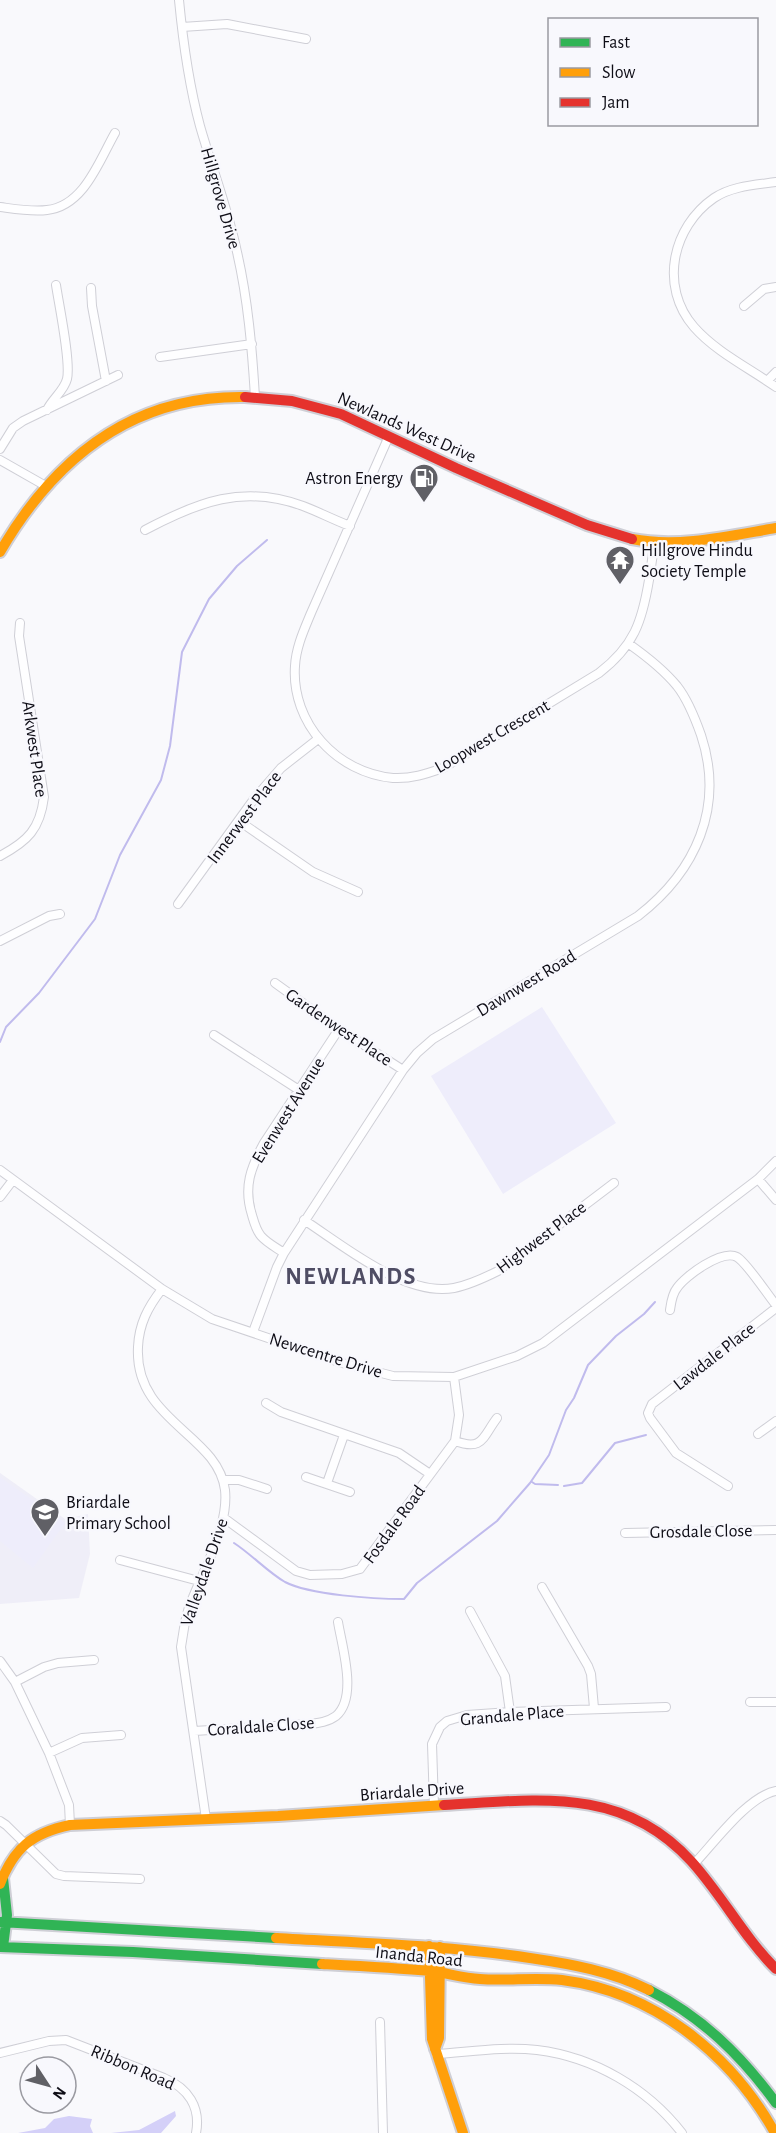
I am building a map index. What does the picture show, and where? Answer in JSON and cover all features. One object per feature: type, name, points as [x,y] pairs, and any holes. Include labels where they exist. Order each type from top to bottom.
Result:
[{"type":"street","name":"Hillgrove Drive","points":[[179,0],[190,82],[237,250],[252,344],[255,397]]},
{"type":"street","points":[[182,27],[227,24],[306,39]]},
{"type":"street","points":[[0,207],[49,210],[72,200],[86,186],[115,133]]},
{"type":"street","points":[[776,182],[748,186],[726,192],[713,199],[692,218],[684,230],[675,254],[674,273],[679,305],[693,327],[720,350],[776,387]]},
{"type":"street","points":[[47,410],[64,386],[68,370],[56,285]]},
{"type":"street","points":[[744,306],[764,288],[776,287]]},
{"type":"street","points":[[91,288],[92,306],[106,381]]},
{"type":"street","points":[[160,357],[252,344]]},
{"type":"street","points":[[767,381],[776,372]]},
{"type":"street","points":[[0,449],[13,428],[118,375]]},
{"type":"street","name":"Newlands West Drive","points":[[0,552],[24,511],[44,485],[94,442],[146,415],[176,406],[198,401],[255,397],[300,402],[343,415],[441,461],[619,536],[654,542],[696,542],[776,528]]},
{"type":"street","name":"Loopwest Crescent","points":[[389,436],[308,621],[296,658],[295,679],[299,703],[307,723],[318,739],[338,757],[357,768],[394,778],[416,777],[443,768],[581,685],[610,664],[628,644],[637,629],[644,606],[654,542]]},
{"type":"street","points":[[0,460],[44,485]]},
{"type":"street","points":[[145,530],[204,502],[237,496],[275,498],[303,506],[350,526]]},
{"type":"street","name":"Arkwest Place","points":[[0,856],[19,846],[28,838],[39,820],[44,797],[21,646],[20,623]]},
{"type":"street","name":"Dawnwest Road","points":[[253,1332],[284,1253],[403,1070],[417,1053],[433,1039],[638,916],[659,900],[677,879],[692,856],[702,833],[709,802],[710,778],[705,748],[694,715],[678,687],[656,664],[628,644]]},
{"type":"street","name":"Innerwest Place","points":[[178,904],[254,799],[281,768],[318,739]]},
{"type":"street","points":[[239,822],[313,872],[358,892]]},
{"type":"street","points":[[0,941],[49,916],[60,914]]},
{"type":"street","name":"Gardenwest Place","points":[[274,983],[403,1070]]},
{"type":"street","name":"Evenwest Avenue","points":[[284,1253],[262,1237],[256,1228],[248,1201],[248,1178],[254,1161],[339,1029]]},
{"type":"street","points":[[214,1035],[299,1090]]},
{"type":"street","name":"Newcentre Drive","points":[[0,1170],[162,1289],[212,1319],[342,1363],[393,1376],[454,1377],[517,1356],[543,1343],[758,1179],[776,1161]]},
{"type":"street","points":[[758,1179],[776,1200]]},
{"type":"street","points":[[0,1197],[13,1180]]},
{"type":"street","name":"Highwest Place","points":[[304,1220],[388,1275],[412,1285],[452,1288],[498,1271],[614,1183]]},
{"type":"street","points":[[670,1310],[676,1289],[684,1280],[720,1256],[728,1255],[733,1255],[741,1261],[776,1306]]},
{"type":"street","name":"Valleydale Drive","points":[[162,1289],[144,1317],[139,1333],[138,1357],[143,1381],[162,1411],[212,1460],[223,1480],[225,1503],[224,1518],[184,1622],[181,1647],[206,1819]]},
{"type":"street","name":"Lawdale Place","points":[[728,1486],[672,1450],[648,1413],[652,1404],[776,1306]]},
{"type":"street","points":[[454,1377],[459,1415],[455,1441],[475,1446],[497,1418]]},
{"type":"street","points":[[266,1403],[281,1412],[399,1453],[430,1474]]},
{"type":"street","points":[[758,1434],[776,1420]]},
{"type":"street","points":[[327,1483],[344,1435]]},
{"type":"street","name":"Fosdale Road","points":[[224,1518],[296,1571],[310,1575],[342,1574],[360,1569],[455,1441]]},
{"type":"street","points":[[306,1477],[350,1492]]},
{"type":"street","points":[[223,1480],[239,1480],[267,1489]]},
{"type":"street","name":"Grosdale Close","points":[[625,1533],[776,1530]]},
{"type":"street","points":[[120,1560],[200,1581]]},
{"type":"street","points":[[542,1587],[588,1666],[591,1674],[594,1708]]},
{"type":"street","points":[[470,1611],[505,1676],[510,1712]]},
{"type":"street","name":"Coraldale Close","points":[[194,1731],[309,1724],[327,1721],[336,1716],[344,1707],[348,1691],[338,1622]]},
{"type":"street","points":[[15,1682],[44,1667],[58,1663],[94,1660]]},
{"type":"street","points":[[0,1661],[15,1682],[48,1753],[69,1805],[70,1825]]},
{"type":"street","points":[[750,1702],[776,1701]]},
{"type":"street","name":"Grandale Place","points":[[434,1804],[431,1753],[434,1736],[447,1721],[466,1715],[510,1712],[666,1707]]},
{"type":"street","points":[[48,1753],[82,1738],[121,1735]]},
{"type":"street","points":[[694,1864],[748,1805],[767,1793],[776,1791]]},
{"type":"street","name":"Briardale Drive","points":[[2,1947],[1,1880],[13,1856],[45,1830],[70,1825],[346,1812],[434,1804],[546,1800],[582,1802],[613,1810],[638,1819],[675,1845],[694,1864],[759,1953],[776,1969]]},
{"type":"street","points":[[0,1821],[53,1873],[140,1879]]},
{"type":"street","name":"Inanda Road","points":[[3,1922],[109,1931],[435,1947],[517,1955],[589,1967],[621,1977],[664,1997],[706,2024],[735,2049],[761,2080],[776,2103]]},
{"type":"street","name":"Inanda Road","points":[[2,1947],[296,1961],[435,1972],[471,1978],[546,1979],[611,1992],[651,2008],[680,2026],[715,2054],[746,2087],[775,2133]]},
{"type":"street","points":[[435,1947],[439,2038],[435,2051],[461,2132]]},
{"type":"street","points":[[380,2022],[383,2133]]},
{"type":"street","name":"Ribbon Road","points":[[0,2053],[49,2041],[66,2040],[164,2078],[178,2085],[190,2097],[196,2112],[196,2133]]},
{"type":"street","points":[[435,2051],[537,2050],[572,2058],[630,2085],[660,2108],[682,2133]]},
{"type":"shaded area","points":[[542,1007],[616,1123],[503,1194],[431,1076]]},
{"type":"shaded area","name":"Briardale Primary School","points":[[0,1473],[65,1519],[88,1514],[90,1554],[79,1598],[0,1604]]},
{"type":"shaded area","points":[[0,1477],[65,1523],[33,1568],[0,1541]]},
{"type":"shaded area","points":[[175,2111],[176,2116],[161,2133],[111,2133],[139,2130]]},
{"type":"shaded area","points":[[69,2116],[92,2119],[90,2126],[93,2133],[18,2133],[45,2128],[54,2119]]},
{"type":"waterway","points":[[0,1042],[6,1027],[39,993],[95,919],[120,855],[161,780],[170,746],[182,652],[209,599],[237,566],[267,540]]},
{"type":"waterway","points":[[234,1543],[279,1578],[296,1586],[343,1595],[404,1599],[417,1583],[497,1521],[530,1483],[549,1455],[566,1410],[574,1398],[588,1365],[616,1336],[644,1314],[655,1302]]},
{"type":"waterway","points":[[564,1486],[582,1483],[615,1443],[646,1435]]},
{"type":"waterway","points":[[532,1482],[558,1485]]},
{"type":"traffic: fast","points":[[3,1878],[7,1915],[3,1947]]},
{"type":"traffic: fast","points":[[0,1922],[276,1938]]},
{"type":"traffic: fast","points":[[0,1947],[133,1952],[322,1964]]},
{"type":"traffic: fast","points":[[649,1990],[686,2012],[719,2039],[749,2069],[776,2103]]},
{"type":"traffic: slow","points":[[0,552],[21,519],[45,488],[71,462],[100,439],[132,421],[167,407],[204,399],[245,397]]},
{"type":"traffic: slow","points":[[632,539],[686,542],[776,528]]},
{"type":"traffic: slow","points":[[0,1884],[5,1871],[26,1844],[45,1833],[70,1825],[278,1816],[444,1805]]},
{"type":"traffic: slow","points":[[276,1938],[435,1947],[530,1958],[605,1973],[649,1990]]},
{"type":"traffic: slow","points":[[429,1946],[432,2039],[463,2133]]},
{"type":"traffic: slow","points":[[435,2049],[439,2038],[440,1947]]},
{"type":"traffic: slow","points":[[322,1964],[431,1971],[480,1979],[562,1980],[596,1987],[628,1998],[686,2031],[713,2053],[757,2104],[775,2133]]},
{"type":"traffic: jam","points":[[245,397],[292,401],[341,414],[456,468],[587,525],[632,539]]},
{"type":"traffic: jam","points":[[444,1805],[544,1800],[607,1809],[636,1819],[664,1837],[691,1861],[753,1943],[776,1969]]},
{"type":"place","name":"Astron Energy","points":[[424,504]]},
{"type":"place","name":"Hillgrove Hindu Society Temple","points":[[620,586]]},
{"type":"place","name":"Briardale Primary School","points":[[45,1538]]},
{"type":"district","name":"NEWLANDS","points":[[351,1276]]}]
